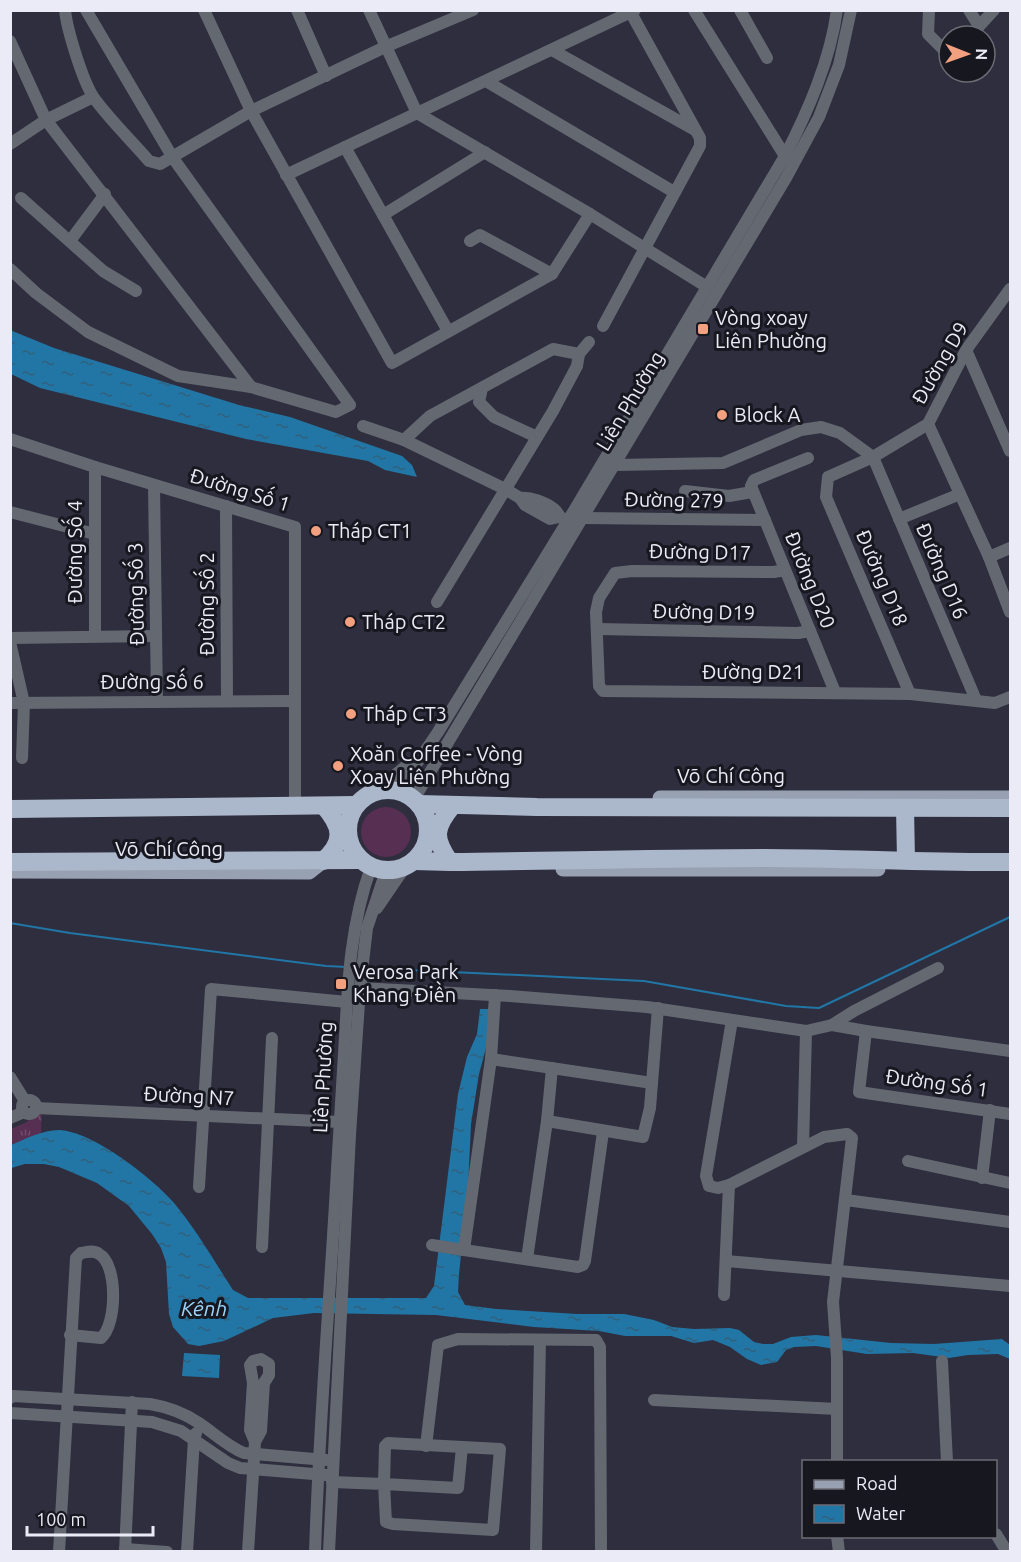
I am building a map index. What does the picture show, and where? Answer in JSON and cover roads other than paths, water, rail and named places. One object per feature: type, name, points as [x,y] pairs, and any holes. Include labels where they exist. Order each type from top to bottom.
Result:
[{"type":"highway","points":[[415,863],[427,840],[428,827],[425,815],[415,800],[385,790],[374,792],[351,806],[342,819],[343,849],[366,865],[764,858],[954,863],[1011,862]]},
{"type":"highway","name":"Võ Chí Công","points":[[415,800],[453,805],[537,807],[1011,808]]},
{"type":"highway","points":[[10,809],[150,804],[351,806]]},
{"type":"highway","points":[[450,862],[440,847],[438,834],[441,819],[453,805]]},
{"type":"highway","points":[[323,861],[338,844],[339,835],[334,818],[324,806]]},
{"type":"highway","points":[[905,808],[906,860]]},
{"type":"highway","name":"Võ Chí Công","points":[[10,862],[323,861],[366,865]]},
{"type":"main road","name":"Võ Chí Công","points":[[453,805],[467,797],[1011,798]]},
{"type":"main road","points":[[10,801],[150,804]]},
{"type":"main road","name":"Võ Chí Công","points":[[10,871],[309,872],[323,861]]},
{"type":"main road","points":[[450,862],[463,869],[942,868],[954,863]]},
{"type":"street","points":[[65,10],[66,22],[75,51],[93,97],[149,161],[160,164],[251,111],[455,14],[473,10]]},
{"type":"street","points":[[10,269],[36,293],[88,332],[178,376],[251,387],[336,412],[350,405],[173,158],[86,10]]},
{"type":"street","points":[[204,10],[251,111],[392,363],[552,274],[590,214]]},
{"type":"street","points":[[297,10],[326,76]]},
{"type":"street","points":[[369,10],[417,113],[590,214],[707,287]]},
{"type":"street","points":[[694,10],[785,156]]},
{"type":"street","points":[[740,10],[767,58]]},
{"type":"street","name":"Liên Phường","points":[[415,800],[438,732],[562,519],[572,514],[785,156],[809,105],[835,27],[837,10]]},
{"type":"street","name":"Liên Phường","points":[[415,800],[786,178],[819,117],[839,65],[851,10]]},
{"type":"street","points":[[929,10],[928,34],[937,43]]},
{"type":"street","points":[[969,10],[978,24]]},
{"type":"street","points":[[981,24],[994,10]]},
{"type":"street","points":[[286,175],[633,12],[696,130],[700,138],[700,146],[603,326]]},
{"type":"street","points":[[10,41],[46,120],[251,387]]},
{"type":"street","points":[[552,50],[696,130]]},
{"type":"street","points":[[486,81],[674,192]]},
{"type":"street","points":[[10,144],[46,120],[93,97]]},
{"type":"street","points":[[345,147],[448,331]]},
{"type":"street","points":[[383,215],[485,152]]},
{"type":"street","points":[[69,241],[105,194]]},
{"type":"street","points":[[21,198],[103,271],[136,291]]},
{"type":"street","points":[[470,240],[480,236],[552,274]]},
{"type":"street","name":"Đường D9","points":[[828,477],[873,457],[928,424],[966,350],[1010,294]]},
{"type":"street","points":[[437,602],[537,437],[578,366],[579,354],[589,342]]},
{"type":"street","points":[[404,440],[430,416],[553,349],[579,354]]},
{"type":"street","points":[[966,350],[1011,451]]},
{"type":"street","points":[[482,388],[479,402],[494,417],[537,437]]},
{"type":"street","points":[[928,424],[989,557],[1011,612]]},
{"type":"street","points":[[363,426],[404,440],[505,489],[520,498],[525,506],[550,519],[580,523]]},
{"type":"street","points":[[615,465],[723,463],[801,430],[821,427],[840,432],[873,457]]},
{"type":"street","name":"Đường Số 1","points":[[10,439],[295,527],[295,806]]},
{"type":"street","name":"Đường D16","points":[[873,457],[976,700]]},
{"type":"street","points":[[685,491],[729,496],[752,487],[808,458]]},
{"type":"street","name":"Đường Số 4","points":[[95,467],[95,636]]},
{"type":"street","name":"Đường D18","points":[[828,477],[826,497],[910,694]]},
{"type":"street","name":"Đường Số 3","points":[[154,485],[157,702]]},
{"type":"street","name":"Đường D20","points":[[752,487],[835,692]]},
{"type":"street","points":[[899,519],[960,494]]},
{"type":"street","name":"Đường Số 2","points":[[226,506],[227,701]]},
{"type":"street","points":[[10,512],[95,534]]},
{"type":"street","name":"Đường 279","points":[[580,523],[765,520]]},
{"type":"street","points":[[989,557],[1011,548]]},
{"type":"street","name":"Đường D17","points":[[597,629],[596,612],[599,598],[615,573],[632,571],[774,572],[785,570]]},
{"type":"street","name":"Đường D21","points":[[597,629],[599,686],[603,691],[910,694],[994,703],[1011,697]]},
{"type":"street","name":"Đường D19","points":[[597,629],[798,633],[810,631]]},
{"type":"street","points":[[22,758],[24,702],[10,640],[155,636]]},
{"type":"street","name":"Đường Số 6","points":[[10,703],[295,701]]},
{"type":"street","points":[[374,792],[400,773],[438,732]]},
{"type":"street","points":[[367,928],[378,906],[415,863]]},
{"type":"street","name":"Liên Phường","points":[[356,957],[367,928],[366,865]]},
{"type":"street","name":"Liên Phường","points":[[337,1291],[350,1135],[356,957],[354,927],[366,865]]},
{"type":"street","points":[[354,988],[495,995],[658,1008],[806,1031],[832,1025],[854,1011],[938,968]]},
{"type":"street","points":[[200,1187],[202,1116],[211,988],[347,1002]]},
{"type":"street","name":"Liên Phường","points":[[337,1291],[340,1122],[347,1002],[354,988]]},
{"type":"street","points":[[463,1250],[491,1059],[495,995]]},
{"type":"street","points":[[547,1121],[643,1137],[650,1107],[658,1008]]},
{"type":"street","points":[[732,1020],[706,1182],[713,1188],[729,1185],[831,1135],[847,1134],[852,1138],[833,1302],[837,1358],[837,1460]]},
{"type":"street","points":[[832,1025],[1011,1051]]},
{"type":"street","points":[[803,1147],[806,1031]]},
{"type":"street","name":"Đường Số 1","points":[[866,1031],[859,1092],[1011,1114]]},
{"type":"street","points":[[262,1247],[272,1038]]},
{"type":"street","points":[[491,1059],[652,1083]]},
{"type":"street","points":[[527,1259],[547,1121],[552,1068]]},
{"type":"street","points":[[10,1077],[28,1107],[10,1118]]},
{"type":"street","name":"Đường N7","points":[[28,1107],[340,1122]]},
{"type":"street","points":[[982,1178],[990,1110]]},
{"type":"street","points":[[436,1246],[578,1267],[583,1265],[603,1132]]},
{"type":"street","points":[[908,1161],[1011,1183]]},
{"type":"street","points":[[724,1295],[729,1185]]},
{"type":"street","points":[[846,1200],[1011,1222]]},
{"type":"street","points":[[59,1551],[70,1335],[76,1258],[81,1253],[93,1251],[106,1259],[113,1283],[111,1322],[101,1338],[70,1335]]},
{"type":"street","points":[[726,1261],[1011,1286]]},
{"type":"street","points":[[315,1551],[319,1459],[337,1291]]},
{"type":"street","points":[[329,1551],[333,1460],[334,1329]]},
{"type":"street","points":[[426,1446],[438,1345],[458,1339],[596,1340],[600,1347],[601,1551]]},
{"type":"street","points":[[536,1551],[540,1340]]},
{"type":"street","points":[[248,1551],[255,1448],[261,1431],[264,1383],[270,1368],[269,1364],[261,1359],[253,1361],[250,1365],[253,1383],[250,1430],[255,1448]]},
{"type":"street","points":[[942,1361],[947,1460]]},
{"type":"street","points":[[10,1398],[13,1396],[132,1402],[171,1408],[200,1423],[233,1448],[255,1448],[333,1460]]},
{"type":"street","points":[[654,1400],[837,1409]]},
{"type":"street","points":[[132,1402],[125,1550],[167,1551]]},
{"type":"street","points":[[10,1413],[131,1420],[166,1426],[194,1439],[228,1463],[240,1468],[384,1484],[458,1488],[462,1447]]},
{"type":"street","points":[[187,1551],[194,1439],[200,1423]]},
{"type":"street","points":[[387,1444],[426,1446],[500,1449],[493,1530],[387,1523],[384,1484],[387,1444]]},
{"type":"street","points":[[997,1536],[1007,1551]]},
{"type":"water","points":[[10,330],[54,348],[239,405],[290,417],[402,456],[412,465],[417,477],[385,470],[368,461],[246,439],[40,388],[11,374]]},
{"type":"water","name":"Kênh","points":[[480,1009],[491,1009],[490,1033],[479,1074],[471,1124],[468,1188],[458,1292],[465,1305],[577,1314],[624,1314],[654,1320],[672,1327],[730,1328],[739,1330],[754,1342],[763,1344],[773,1344],[791,1337],[816,1335],[891,1343],[934,1344],[1002,1339],[1010,1345],[1010,1359],[998,1354],[949,1358],[913,1353],[867,1354],[816,1346],[794,1347],[786,1350],[777,1362],[761,1365],[713,1340],[694,1343],[671,1336],[625,1336],[599,1331],[534,1327],[436,1315],[314,1313],[273,1318],[224,1341],[199,1346],[188,1344],[173,1327],[169,1314],[166,1262],[161,1248],[129,1206],[97,1183],[59,1167],[25,1164],[11,1168],[11,1145],[34,1135],[59,1130],[88,1138],[137,1169],[174,1203],[205,1245],[233,1290],[248,1298],[426,1298],[434,1286],[458,1094],[467,1057],[477,1034]]},
{"type":"water","points":[[184,1353],[220,1355],[219,1378],[182,1376]]},
{"type":"waterway","points":[[367,968],[644,981],[786,1006],[819,1008],[1010,917]]},
{"type":"waterway","points":[[10,923],[70,933],[347,967]]},
{"type":"place","name":"Vòng xoay Liên Phường","points":[[703,329]]},
{"type":"place","name":"Block A","points":[[722,415]]},
{"type":"place","name":"Tháp CT1","points":[[316,531]]},
{"type":"place","name":"Tháp CT2","points":[[350,622]]},
{"type":"place","name":"Tháp CT3","points":[[351,714]]},
{"type":"place","name":"Xoăn Coffee - Vòng Xoay Liên Phường","points":[[338,766]]},
{"type":"place","name":"Verosa Park Khang Điền","points":[[341,984]]}]
